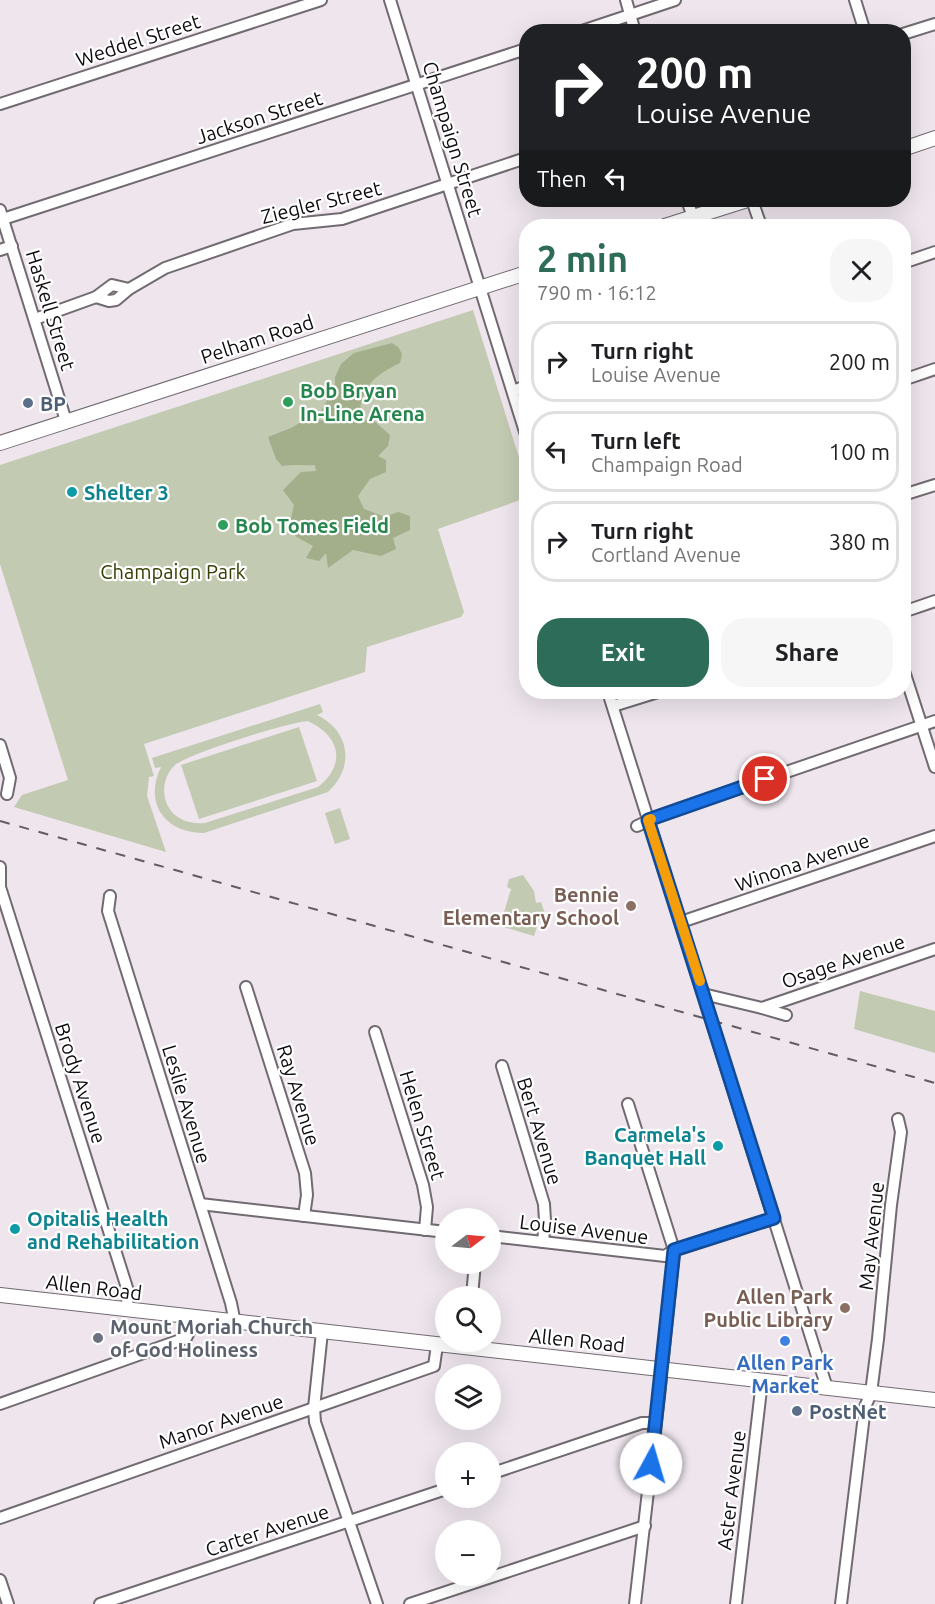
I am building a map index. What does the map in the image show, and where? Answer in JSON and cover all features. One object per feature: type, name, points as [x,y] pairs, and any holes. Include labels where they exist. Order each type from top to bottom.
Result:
[{"type":"main road","points":[[911,146],[935,138]]},
{"type":"main road","points":[[687,219],[725,207]]},
{"type":"main road","name":"Pelham Road","points":[[0,443],[519,275]]},
{"type":"main road","name":"Allen Road","points":[[0,1295],[435,1345]]},
{"type":"main road","name":"Allen Road","points":[[501,1349],[661,1370],[935,1401]]},
{"type":"street","name":"Weddel Street","points":[[0,104],[321,0]]},
{"type":"street","name":"Champaign Street","points":[[390,0],[519,411]]},
{"type":"street","points":[[626,0],[633,24]]},
{"type":"street","points":[[603,24],[675,0]]},
{"type":"street","points":[[855,0],[862,24]]},
{"type":"street","points":[[911,32],[935,24]]},
{"type":"street","name":"Jackson Street","points":[[2,214],[519,51]]},
{"type":"street","name":"Ziegler Street","points":[[35,319],[96,297],[109,301],[116,300],[129,289],[165,268],[293,225],[342,219],[519,160]]},
{"type":"street","points":[[689,207],[693,217]]},
{"type":"street","name":"Haskell Street","points":[[2,214],[66,421]]},
{"type":"street","points":[[0,250],[12,246]]},
{"type":"street","points":[[911,260],[935,252]]},
{"type":"street","points":[[911,377],[935,369]]},
{"type":"street","points":[[513,391],[519,389]]},
{"type":"street","points":[[911,492],[935,485]]},
{"type":"street","points":[[911,609],[935,601]]},
{"type":"street","points":[[911,692],[935,767]]},
{"type":"street","points":[[610,699],[827,1388]]},
{"type":"street","points":[[613,706],[636,699]]},
{"type":"street","points":[[637,826],[648,820],[935,721]]},
{"type":"street","points":[[0,745],[10,778],[7,794]]},
{"type":"street","name":"Winona Avenue","points":[[681,922],[935,836]]},
{"type":"street","name":"Brody Avenue","points":[[0,867],[0,887],[128,1291],[127,1310]]},
{"type":"street","name":"Leslie Avenue","points":[[110,896],[108,910],[231,1303],[235,1323]]},
{"type":"street","name":"Osage Avenue","points":[[762,1008],[935,949]]},
{"type":"street","name":"Ray Avenue","points":[[246,987],[304,1173],[307,1195],[304,1216]]},
{"type":"street","name":"Osage Avenue","points":[[704,994],[786,1015]]},
{"type":"street","name":"Helen Street","points":[[375,1032],[423,1185],[427,1207],[425,1230]]},
{"type":"street","name":"Bert Avenue","points":[[502,1066],[544,1204],[543,1242]]},
{"type":"street","points":[[628,1104],[674,1250],[635,1604]]},
{"type":"street","name":"May Avenue","points":[[841,1604],[865,1407],[870,1393],[878,1339],[891,1205],[901,1132],[898,1119]]},
{"type":"street","points":[[200,1204],[435,1231]]},
{"type":"street","name":"Louise Avenue","points":[[501,1237],[665,1256],[674,1250],[774,1218]]},
{"type":"street","points":[[0,1404],[186,1338],[196,1318]]},
{"type":"street","points":[[322,1332],[314,1407],[315,1422],[377,1604]]},
{"type":"street","name":"Manor Avenue","points":[[0,1518],[434,1366],[436,1352]]},
{"type":"street","name":"Aster Avenue","points":[[736,1604],[762,1381]]},
{"type":"street","points":[[501,1470],[642,1423],[656,1423]]},
{"type":"street","name":"Carter Avenue","points":[[100,1604],[435,1493]]},
{"type":"street","points":[[410,1604],[645,1526]]},
{"type":"street","points":[[0,1580],[8,1604]]},
{"type":"green space","name":"Champaign Park","points":[[473,310],[519,458],[519,500],[438,529],[464,612],[461,617],[367,647],[365,672],[144,744],[154,776],[149,777],[147,796],[166,852],[14,807],[22,795],[68,780],[0,564],[0,465]]},
{"type":"green space","points":[[392,343],[402,354],[400,363],[375,378],[365,391],[360,409],[360,420],[373,420],[390,435],[388,446],[378,456],[386,460],[386,472],[370,479],[358,496],[364,509],[385,517],[398,512],[410,516],[410,530],[393,538],[396,549],[381,556],[353,550],[328,568],[326,553],[319,561],[306,558],[313,546],[295,536],[290,523],[294,505],[283,490],[301,472],[316,471],[315,465],[282,466],[276,459],[268,437],[308,418],[326,421],[321,411],[335,387],[335,377],[341,364],[354,353]]},
{"type":"green space","points":[[320,704],[323,712],[317,715],[336,730],[345,750],[342,772],[328,792],[204,833],[179,828],[162,814],[155,793],[156,780],[161,767],[155,768],[152,758]],"holes":[[[308,721],[319,727],[333,742],[336,760],[333,769],[318,787],[205,823],[185,821],[176,816],[166,803],[164,792],[167,775],[174,766],[182,761],[238,739],[281,727]]]},
{"type":"green space","points":[[299,727],[317,781],[199,819],[181,765]]},
{"type":"green space","points":[[340,808],[350,839],[335,844],[325,813]]},
{"type":"green space","points":[[523,875],[534,891],[536,903],[541,902],[546,917],[539,920],[534,936],[500,926],[511,889],[507,887],[509,879]]},
{"type":"green space","points":[[860,991],[935,1011],[935,1053],[854,1029]]},
{"type":"railway","points":[[0,821],[935,1083]]},
{"type":"slow traffic","points":[[651,819],[648,820],[700,981]]},
{"type":"place","name":"Bob Bryan In-Line Arena","points":[[288,402]]},
{"type":"place","name":"BP","points":[[28,403]]},
{"type":"place","name":"Shelter 3","points":[[72,492]]},
{"type":"place","name":"Bob Tomes Field","points":[[223,525]]},
{"type":"place","name":"Bennie Elementary School","points":[[631,906]]},
{"type":"place","name":"Carmela's Banquet Hall","points":[[718,1146]]},
{"type":"place","name":"Opitalis Health and Rehabilitation","points":[[15,1229]]},
{"type":"place","name":"Allen Park Public Library","points":[[845,1308]]},
{"type":"place","name":"Mount Moriah Church of God Holiness","points":[[98,1338]]},
{"type":"place","name":"Allen Park Market","points":[[785,1341]]},
{"type":"place","name":"PostNet","points":[[797,1411]]},
{"type":"route","points":[[651,1464],[674,1250],[774,1218],[648,820],[765,779]]}]
